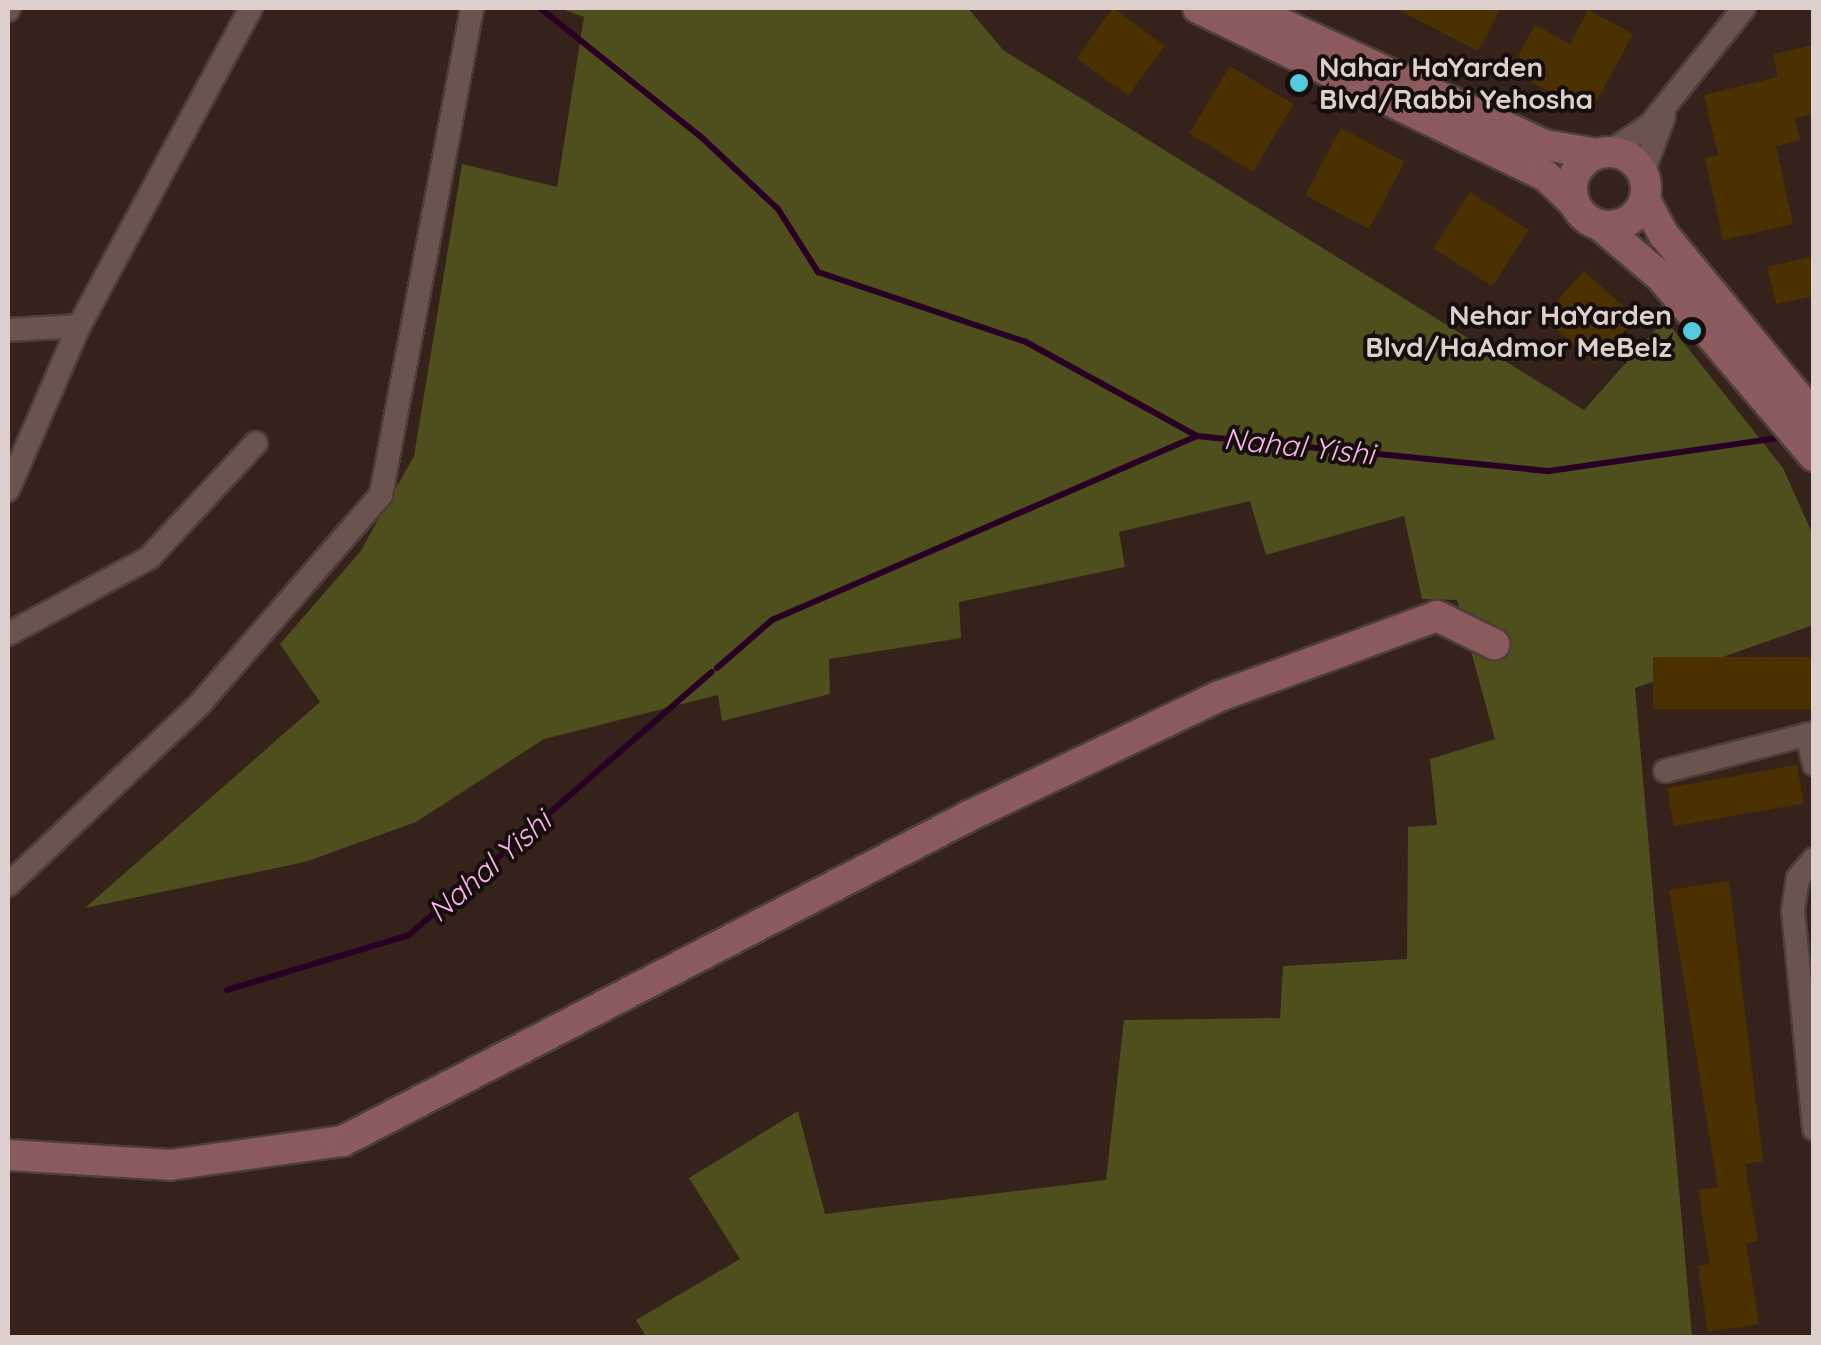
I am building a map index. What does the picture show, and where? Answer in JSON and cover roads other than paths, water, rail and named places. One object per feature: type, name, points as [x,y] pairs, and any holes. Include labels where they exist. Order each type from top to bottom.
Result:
[{"type":"main road","points":[[1198,8],[1546,176],[1660,276],[1814,456]]},
{"type":"main road","points":[[1248,8],[1545,145],[1630,158],[1664,236],[1814,416]]},
{"type":"main road","points":[[1574,203],[1578,168],[1604,152]]},
{"type":"main road","points":[[1600,226],[1632,218],[1644,186]]},
{"type":"main road","points":[[8,1155],[170,1165],[343,1141],[969,816],[1220,696],[1437,616],[1494,644]]},
{"type":"street","points":[[8,490],[79,326],[251,8]]},
{"type":"street","points":[[8,885],[199,705],[380,495],[472,8]]},
{"type":"street","points":[[1604,152],[1650,126],[1744,8]]},
{"type":"street","points":[[1644,186],[1678,91]]},
{"type":"street","points":[[8,330],[79,326]]},
{"type":"street","points":[[8,634],[150,558],[256,443]]},
{"type":"street","points":[[1665,771],[1810,733],[1814,764]]},
{"type":"street","points":[[1814,858],[1798,878],[1792,910],[1814,1129]]},
{"type":"waterway","points":[[540,8],[700,136],[778,209],[818,272],[1026,342],[1197,436]]},
{"type":"waterway","name":"Nahal Yishi","points":[[717,668],[772,620],[1197,436],[1549,471],[1785,437]]},
{"type":"waterway","name":"Nahal Yishi","points":[[227,990],[409,935],[712,672]]},
{"type":"place","name":"Nahar HaYarden Blvd/Rabbi Yehosha","points":[[1299,83]]},
{"type":"place","name":"Nehar HaYarden Blvd/HaAdmor MeBelz","points":[[1692,331]]}]
